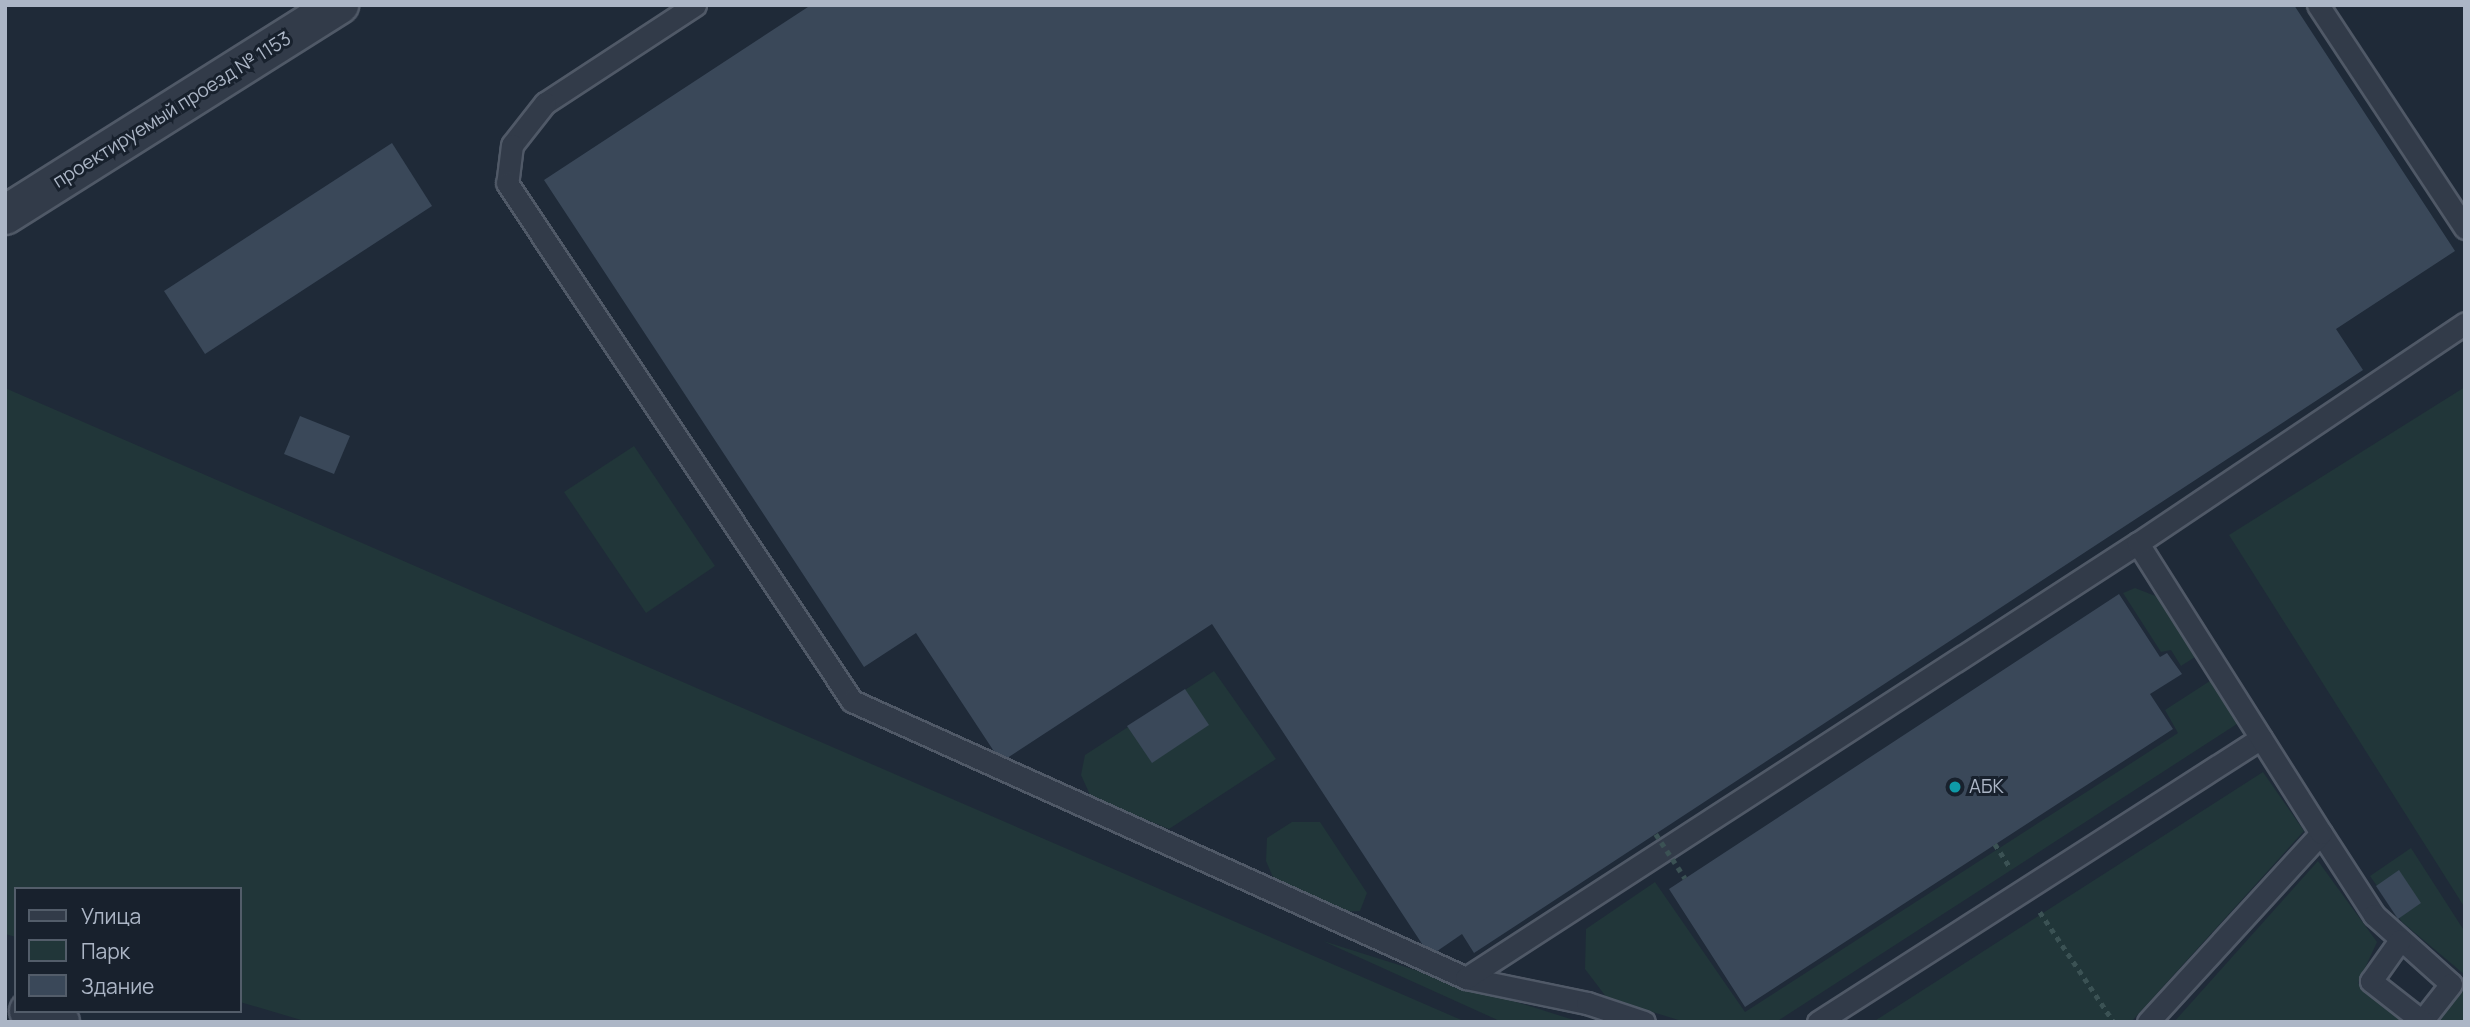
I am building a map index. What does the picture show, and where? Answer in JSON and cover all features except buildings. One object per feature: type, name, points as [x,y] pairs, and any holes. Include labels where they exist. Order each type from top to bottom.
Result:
[{"type":"street","name":"проектируемый проезд № 1153","points":[[5,215],[339,5]]},
{"type":"street","points":[[35,1013],[60,1022]]},
{"type":"lane","points":[[695,5],[545,103],[512,145],[506,183],[852,701],[1466,978],[1587,1003],[1644,1022]]},
{"type":"lane","points":[[2318,5],[2465,228]]},
{"type":"lane","points":[[1466,978],[2138,543],[2465,323]]},
{"type":"lane","points":[[2138,543],[2374,915],[2400,940]]},
{"type":"lane","points":[[1818,1022],[2261,738]]},
{"type":"lane","points":[[2148,1022],[2320,833]]},
{"type":"path","points":[[1656,834],[1685,878]]},
{"type":"path","points":[[1995,844],[2114,1022]]},
{"type":"green space","points":[[2465,387],[2465,908],[2229,535]]},
{"type":"green space","points":[[5,388],[1466,1022],[308,1022],[242,1003],[242,887],[14,887],[14,936],[5,934]]},
{"type":"green space","points":[[634,446],[715,566],[646,613],[564,492]]},
{"type":"green space","points":[[2135,588],[2158,597],[2198,655],[2181,666],[2171,650],[2161,652],[2123,593]]},
{"type":"green space","points":[[1214,671],[1276,759],[1169,829],[1091,797],[1081,775],[1085,755]]},
{"type":"green space","points":[[2213,679],[2240,722],[1776,1022],[1685,1022],[1607,998],[1585,969],[1586,929],[1655,882],[1745,1012],[2178,733],[2165,710]]},
{"type":"green space","points":[[2263,772],[2304,831],[2131,1022],[1873,1022]]},
{"type":"green space","points":[[1292,822],[1320,822],[1367,893],[1360,911],[1339,912],[1275,882],[1266,861],[1267,838]]},
{"type":"green space","points":[[2411,848],[2465,932],[2465,975],[2402,922],[2370,876]]},
{"type":"green space","points":[[2318,861],[2377,942],[2358,983],[2408,1022],[2174,1022]]},
{"type":"green space","points":[[1323,941],[1580,1022],[1502,1022]]},
{"type":"green space","points":[[2465,985],[2465,1022],[2433,1022]]},
{"type":"place","name":"АБК","points":[[1955,787]]}]
